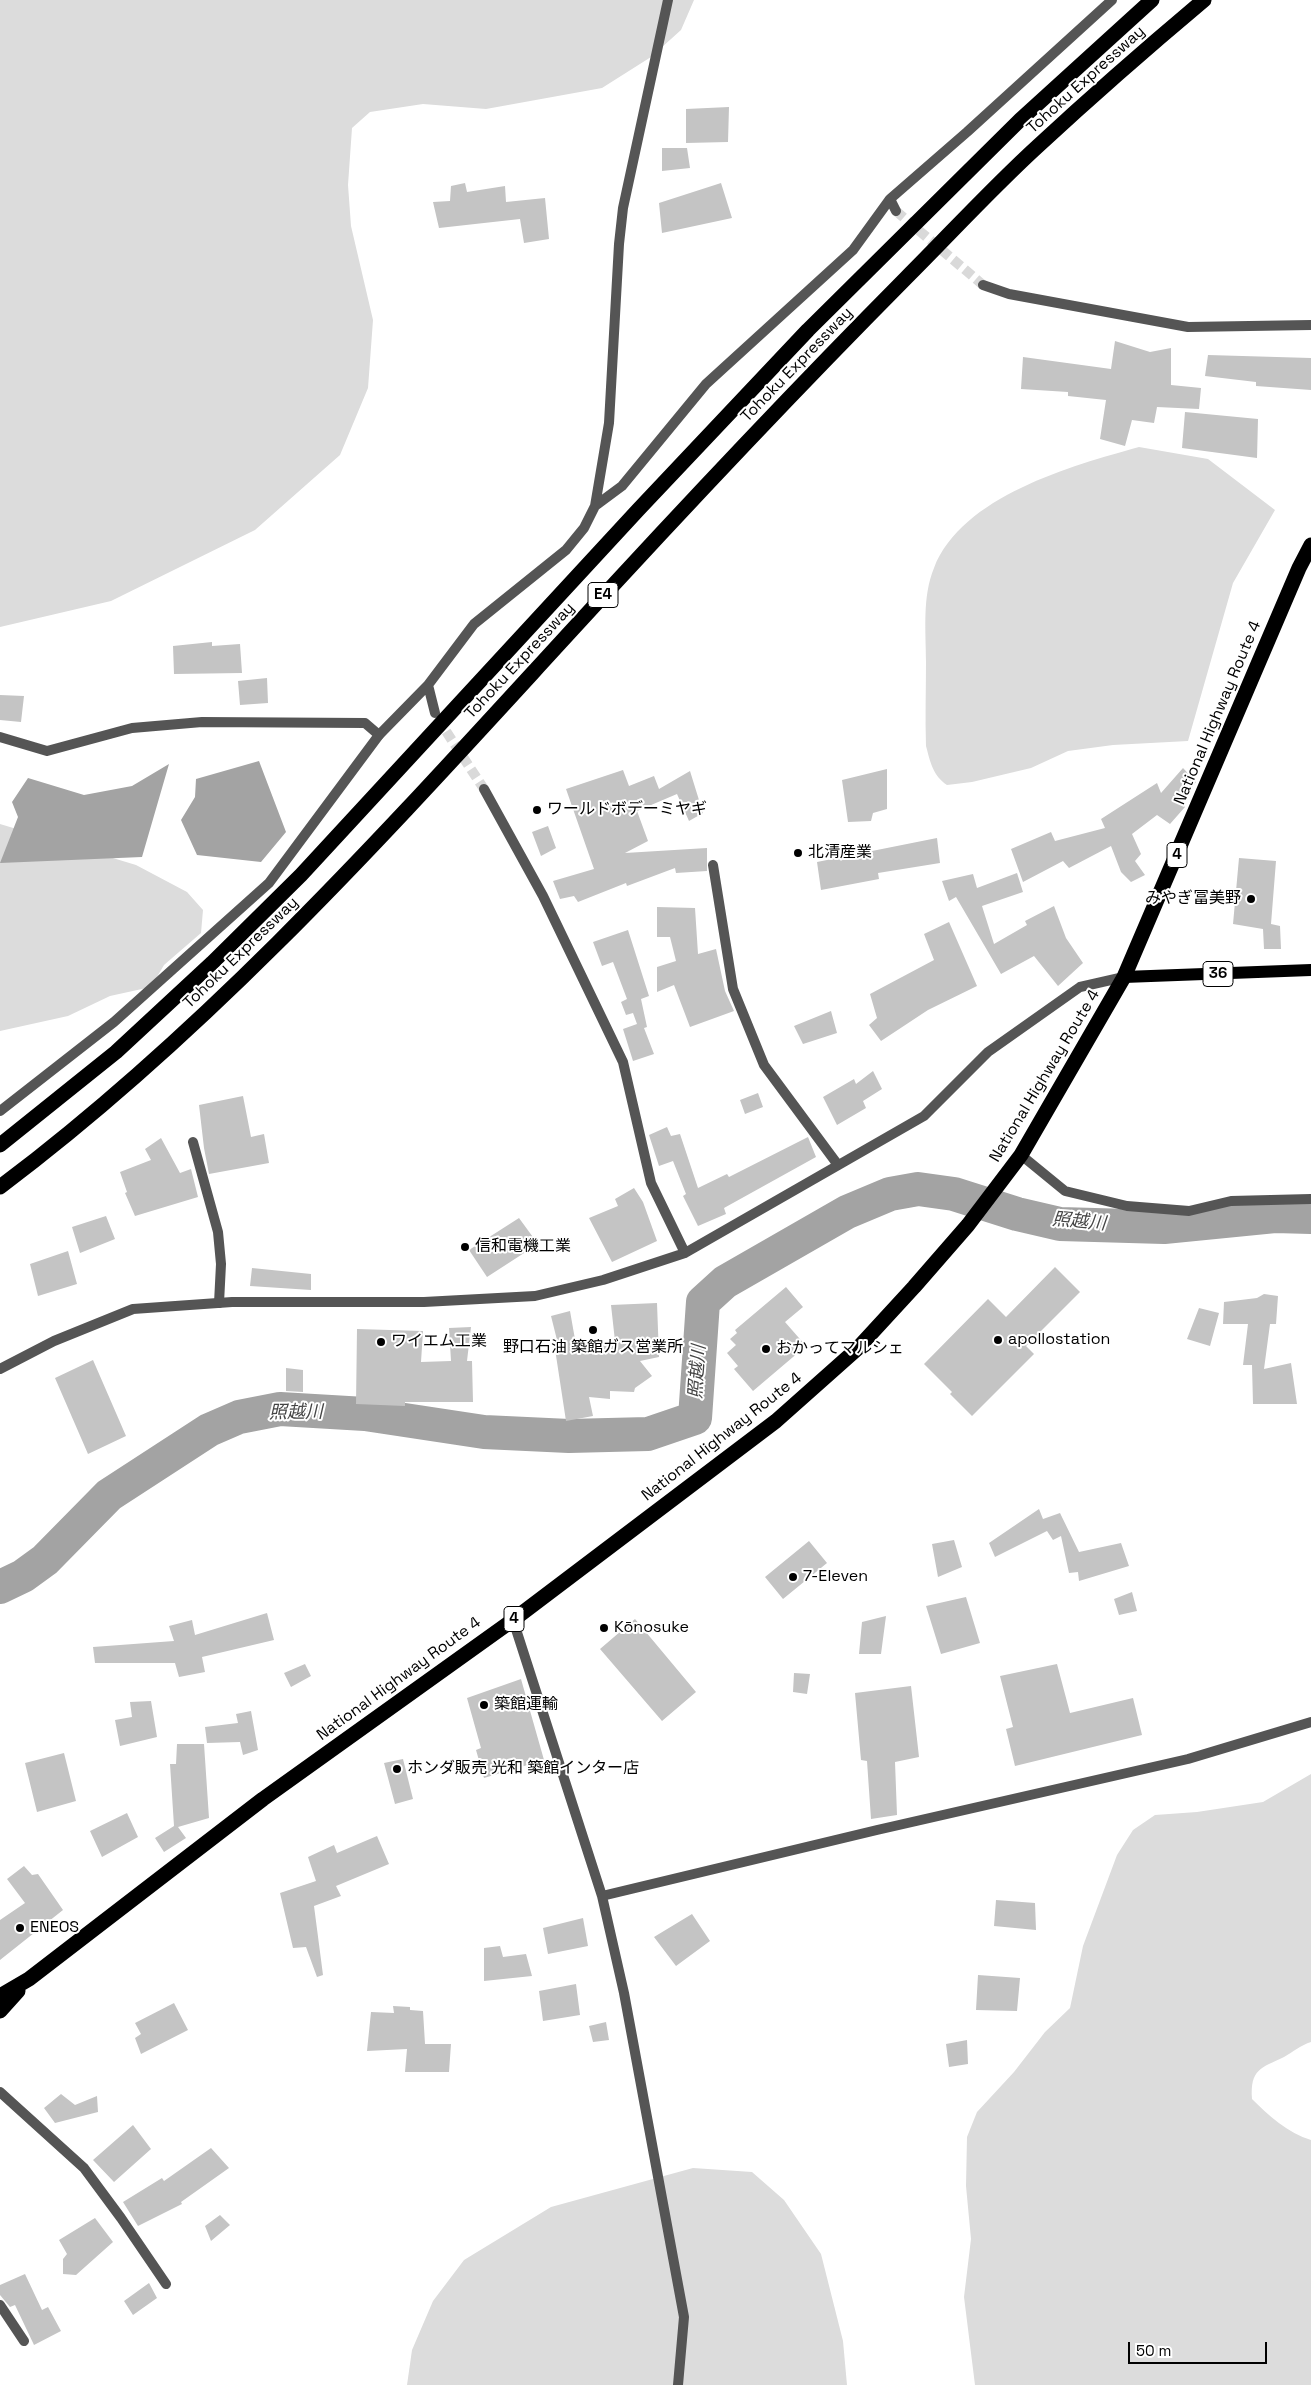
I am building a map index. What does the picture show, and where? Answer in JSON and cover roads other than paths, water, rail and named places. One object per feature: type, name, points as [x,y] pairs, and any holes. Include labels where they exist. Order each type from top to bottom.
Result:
[{"type":"highway","name":"Tohoku Expressway","points":[[0,1145],[116,1052],[301,875],[638,510],[808,330],[1020,120],[1152,0]]},
{"type":"highway","name":"Tohoku Expressway","points":[[0,1187],[131,1079],[228,991],[318,902],[656,538],[833,351],[1036,148],[1149,46],[1204,0]]},
{"type":"highway","name":"National Highway Route 4","points":[[0,1996],[28,1979],[263,1799],[513,1620],[776,1421],[857,1349],[968,1225],[1018,1160],[1124,978],[1298,568],[1311,545]]},
{"type":"highway","name":"National Highway Route 4","points":[[0,2011],[28,1979]]},
{"type":"main road","name":"36","points":[[1124,978],[1311,970]]},
{"type":"street","points":[[0,1111],[114,1022],[269,883],[379,735],[428,685],[474,624],[566,550],[584,528],[595,506],[609,423],[619,244],[623,208],[668,0]]},
{"type":"street","points":[[595,506],[622,486],[706,384],[853,250],[890,199],[967,132],[1112,0]]},
{"type":"street","points":[[890,199],[896,211]]},
{"type":"street","points":[[983,285],[1009,294],[1188,327],[1311,325]]},
{"type":"street","points":[[428,685],[435,713]]},
{"type":"street","points":[[0,737],[47,751],[132,728],[202,722],[366,723],[379,735]]},
{"type":"street","points":[[484,789],[544,896],[623,1062],[651,1183],[685,1253]]},
{"type":"street","points":[[713,865],[733,989],[764,1065],[838,1165]]},
{"type":"street","points":[[0,1369],[54,1342],[133,1309],[219,1303],[424,1302],[535,1296],[603,1280],[685,1253],[924,1116],[988,1052],[1080,987],[1124,978]]},
{"type":"street","points":[[193,1142],[218,1232],[221,1264],[219,1303]]},
{"type":"street","points":[[1018,1160],[1066,1191],[1127,1206],[1188,1211],[1231,1201],[1311,1199]]},
{"type":"street","points":[[513,1620],[602,1896],[624,1993],[684,2317],[678,2385]]},
{"type":"street","points":[[602,1896],[1188,1758],[1311,1722]]},
{"type":"street","points":[[0,2092],[84,2168],[166,2284]]},
{"type":"street","points":[[0,2305],[24,2341]]},
{"type":"waterway","name":"照越川","points":[[0,1587],[23,1576],[45,1560],[109,1495],[209,1430],[239,1417],[280,1409],[365,1414],[484,1432],[569,1436],[648,1434],[695,1418],[703,1302],[725,1282],[847,1212],[890,1194],[918,1189],[954,1194],[1017,1214],[1060,1224],[1164,1227],[1275,1216],[1311,1217]]},
{"type":"tunnel","points":[[896,211],[983,285]]},
{"type":"tunnel","points":[[438,719],[484,789]]},
{"type":"place","name":"ワールドボデーミヤギ","points":[[537,810]]},
{"type":"place","name":"北清産業","points":[[798,853]]},
{"type":"place","name":"みやぎ冨美野","points":[[1251,899]]},
{"type":"place","name":"信和電機工業","points":[[465,1247]]},
{"type":"place","name":"野口石油 築館ガス営業所","points":[[593,1330]]},
{"type":"place","name":"apollostation","points":[[998,1340]]},
{"type":"place","name":"ワイエム工業","points":[[381,1342]]},
{"type":"place","name":"おかってマルシェ","points":[[766,1349]]},
{"type":"place","name":"7-Eleven","points":[[793,1577]]},
{"type":"place","name":"Kōnosuke","points":[[604,1628]]},
{"type":"place","name":"築館運輸","points":[[484,1705]]},
{"type":"place","name":"ホンダ販売 光和 築館インター店","points":[[397,1769]]},
{"type":"place","name":"ENEOS","points":[[20,1928]]}]
